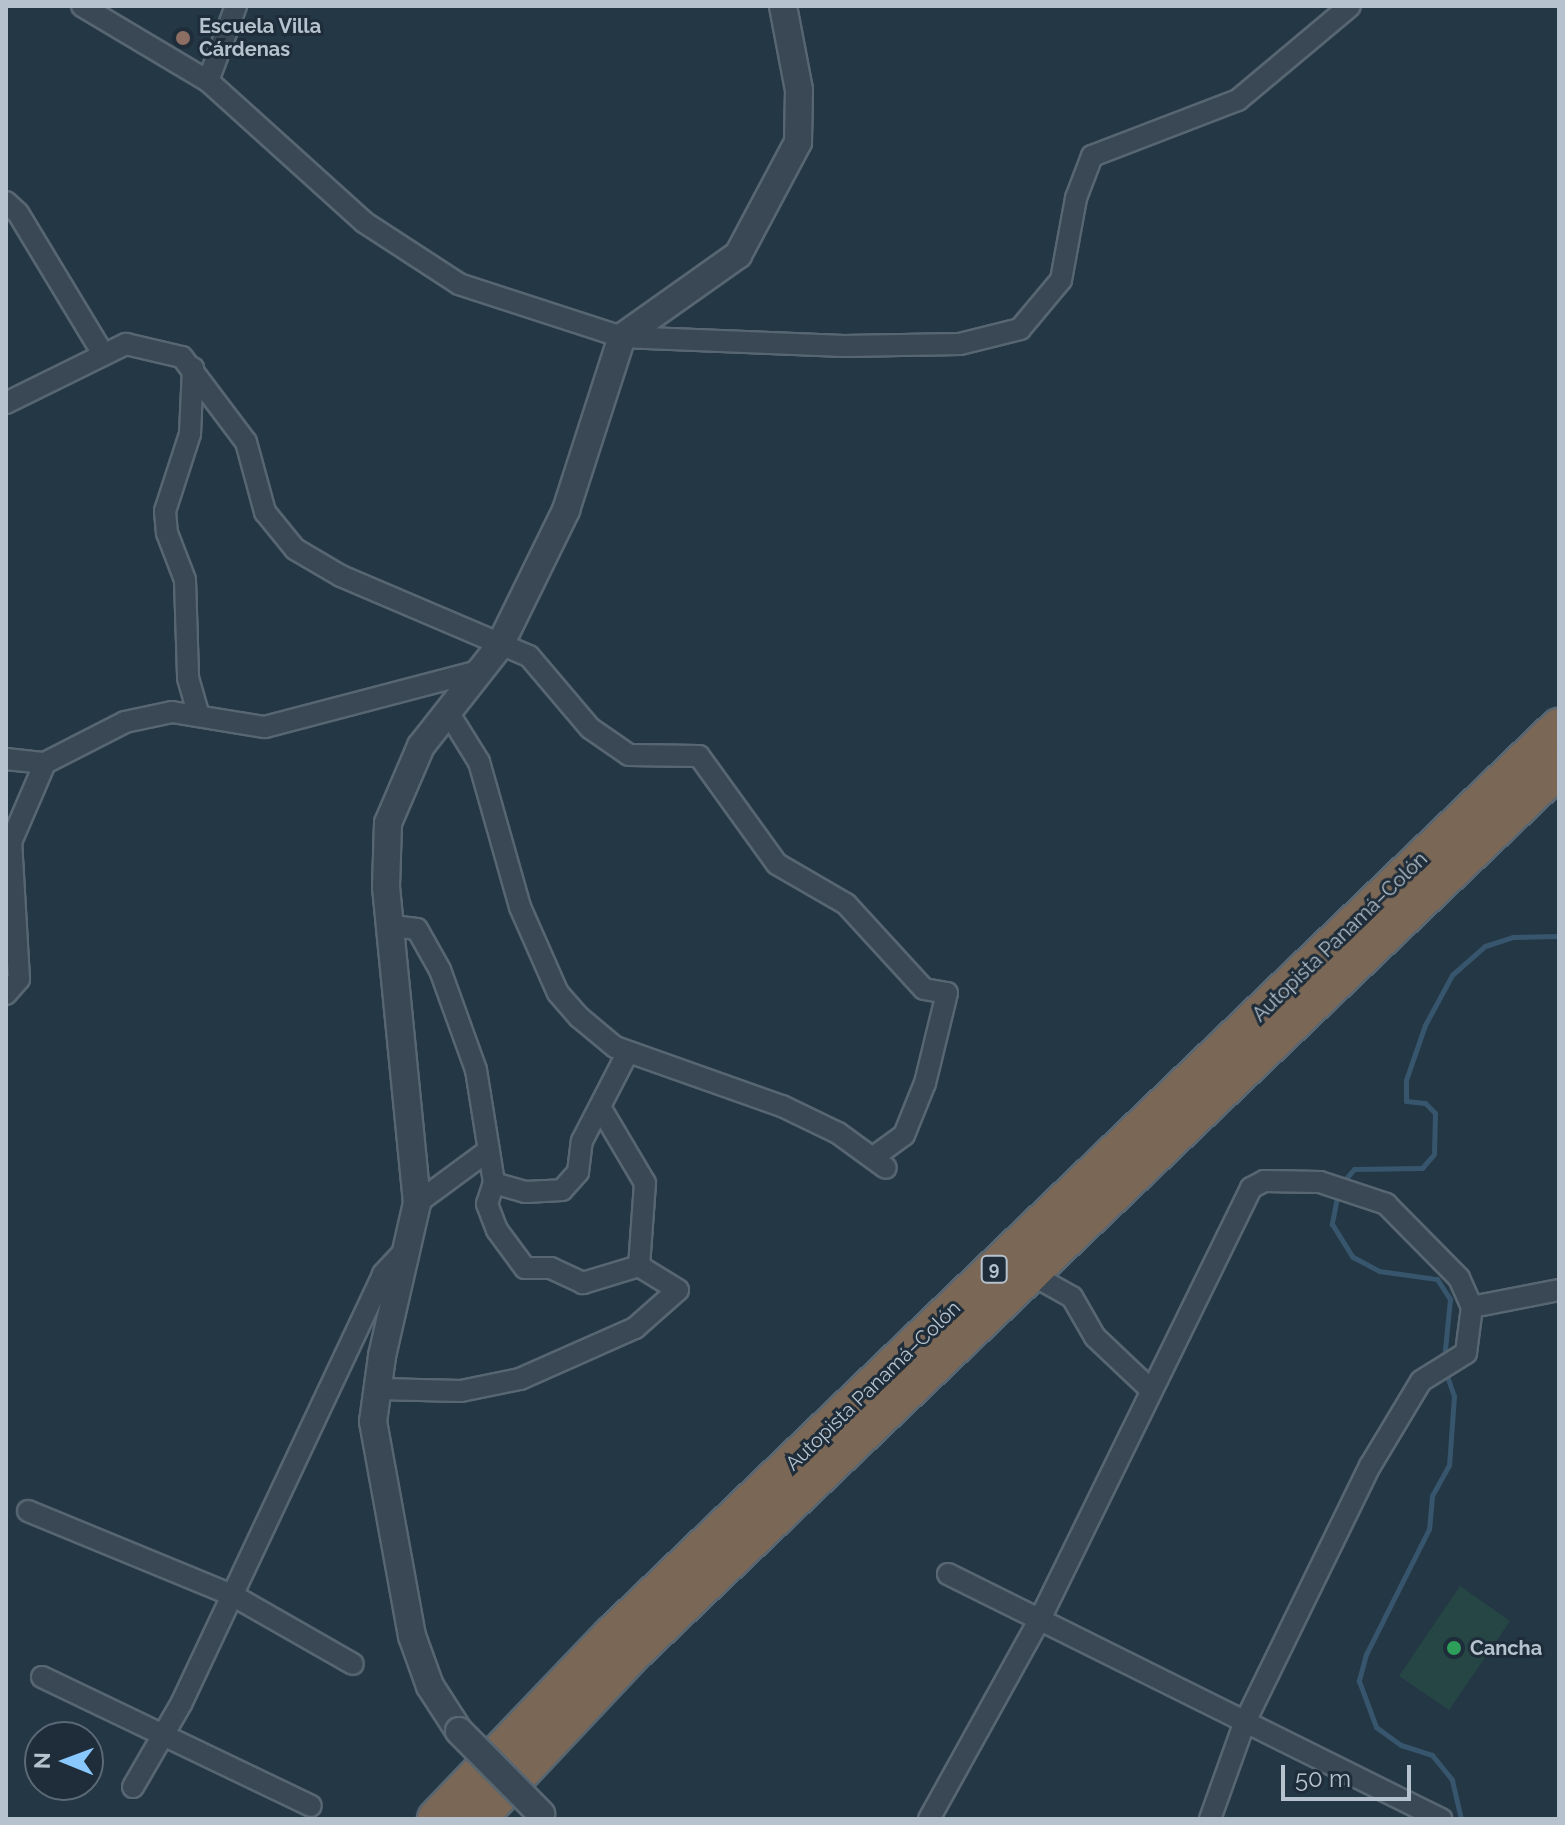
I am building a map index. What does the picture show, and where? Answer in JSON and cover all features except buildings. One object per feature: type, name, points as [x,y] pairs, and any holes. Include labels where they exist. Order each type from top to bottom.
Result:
[{"type":"highway","name":"Autopista Panamá–Colón","points":[[437,1819],[613,1635],[1559,728]]},
{"type":"highway","name":"Autopista Panamá–Colón","points":[[476,1819],[632,1653],[1558,768]]},
{"type":"street","points":[[82,6],[208,81],[364,222],[459,284],[622,337],[960,344],[1020,329],[1061,280],[1076,198],[1092,156],[1238,100],[1350,6]]},
{"type":"street","points":[[208,81],[236,6]]},
{"type":"street","points":[[544,1817],[459,1731],[430,1686],[412,1636],[373,1422],[412,1243],[417,1203],[386,887],[388,823],[421,746],[499,647],[566,510],[622,337],[719,273],[756,229],[774,192],[798,142],[801,113],[783,6]]},
{"type":"street","points":[[6,202],[18,213],[103,354]]},
{"type":"street","points":[[6,403],[126,344],[182,357],[246,442],[265,512],[295,549],[341,576],[499,647],[529,656],[590,728],[629,755],[699,756],[777,864],[846,904],[924,989],[947,993],[925,1083],[904,1135],[879,1163],[838,1133],[782,1106],[615,1047],[558,993],[503,857],[479,762],[448,712]]},
{"type":"street","points":[[193,368],[190,434],[165,511],[167,533],[185,580],[188,678],[198,713]]},
{"type":"street","points":[[6,759],[45,763],[125,722],[172,712],[198,713],[265,727],[479,671]]},
{"type":"street","points":[[6,994],[19,979],[11,842],[45,763]]},
{"type":"street","points":[[378,1389],[461,1391],[520,1379],[584,1354],[635,1328],[678,1290],[639,1266],[583,1283],[551,1268],[525,1268],[497,1230],[487,1204],[494,1183],[476,1070],[440,970],[417,929],[392,926]]},
{"type":"street","points":[[494,1183],[526,1192],[562,1190],[578,1172],[582,1141],[628,1052]]},
{"type":"street","points":[[600,1107],[645,1183],[639,1266]]},
{"type":"street","points":[[417,1203],[489,1150]]},
{"type":"street","points":[[929,1819],[1041,1617],[1251,1188],[1264,1181],[1320,1182],[1386,1204],[1459,1278],[1472,1307],[1466,1353],[1421,1381],[1370,1466],[1244,1724],[1210,1819]]},
{"type":"street","points":[[133,1787],[161,1738],[232,1595],[383,1274],[412,1243]]},
{"type":"street","points":[[1029,1273],[1072,1297],[1095,1337],[1151,1390]]},
{"type":"street","points":[[1472,1307],[1559,1290]]},
{"type":"street","points":[[28,1511],[232,1595],[353,1664]]},
{"type":"street","points":[[948,1574],[1041,1617],[1244,1724],[1441,1819]]},
{"type":"street","points":[[42,1677],[161,1738],[311,1806]]},
{"type":"green space","name":"Cancha","points":[[1460,1586],[1510,1621],[1449,1710],[1399,1676]]},
{"type":"waterway","points":[[1342,1183],[1354,1169],[1422,1168],[1434,1154],[1435,1113],[1425,1103],[1406,1101],[1406,1080],[1425,1025],[1452,975],[1485,946],[1513,937],[1559,936]]},
{"type":"waterway","points":[[1338,1192],[1332,1224],[1353,1257],[1379,1271],[1437,1279],[1450,1299],[1444,1359]]},
{"type":"waterway","points":[[1446,1373],[1454,1396],[1449,1465],[1432,1496],[1429,1529],[1366,1654],[1359,1681],[1376,1727],[1401,1745],[1432,1755],[1452,1780],[1461,1819]]},
{"type":"place","name":"Escuela Villa Cárdenas","points":[[183,38]]},
{"type":"place","name":"Cancha","points":[[1454,1648]]}]
